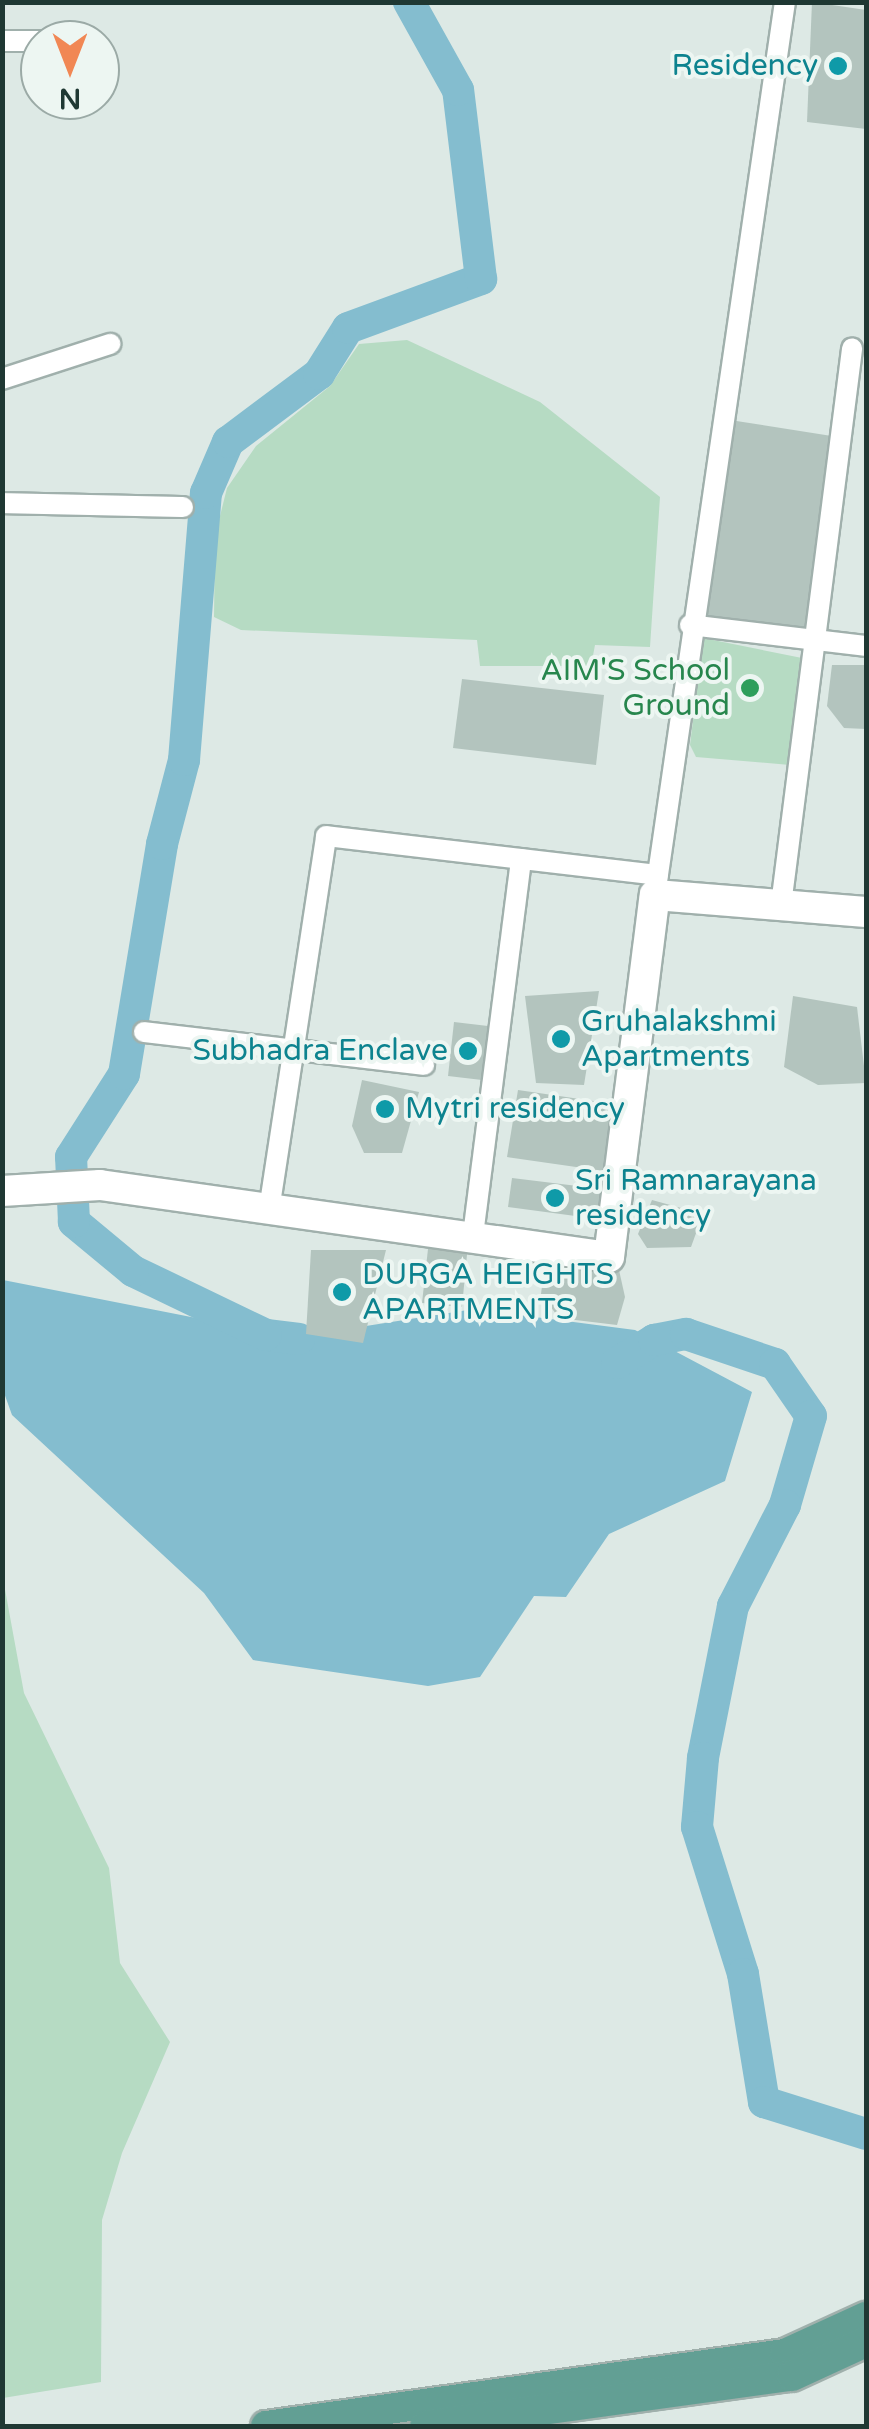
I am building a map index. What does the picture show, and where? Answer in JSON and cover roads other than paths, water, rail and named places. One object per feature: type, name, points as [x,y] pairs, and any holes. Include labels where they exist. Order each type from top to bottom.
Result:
[{"type":"main road","points":[[266,2426],[785,2354],[866,2317]]},
{"type":"main road","points":[[425,2426],[792,2376],[866,2342]]},
{"type":"street","points":[[15,1188],[100,1185],[609,1257],[690,625],[785,2]]},
{"type":"street","points":[[2,379],[110,344]]},
{"type":"street","points":[[781,905],[819,641],[852,348]]},
{"type":"street","points":[[2,504],[183,507]]},
{"type":"street","points":[[690,625],[866,646]]},
{"type":"street","points":[[269,1210],[297,1049],[326,836],[522,859],[781,905],[866,912]]},
{"type":"street","points":[[473,1235],[522,859]]},
{"type":"street","points":[[144,1032],[424,1065]]},
{"type":"water","points":[[3,1280],[263,1331],[366,1326],[474,1309],[635,1330],[752,1392],[725,1481],[609,1534],[566,1597],[534,1596],[480,1677],[428,1686],[253,1660],[204,1593],[12,1415],[3,1390]]},
{"type":"waterway","points":[[299,1339],[266,1335],[133,1271],[74,1222],[71,1157],[124,1074],[162,844],[184,760],[206,493],[228,442],[319,374],[348,328],[481,279],[458,90],[409,2]]},
{"type":"waterway","points":[[617,1363],[654,1340],[686,1334],[775,1364],[811,1416],[785,1505],[733,1606],[703,1758],[697,1827],[743,1974],[764,2102],[866,2134]]},
{"type":"place","name":"Residency","points":[[838,66]]},
{"type":"place","name":"AIM'S School Ground","points":[[750,688]]},
{"type":"place","name":"Gruhalakshmi Apartments","points":[[561,1039]]},
{"type":"place","name":"Subhadra Enclave","points":[[468,1051]]},
{"type":"place","name":"Mytri residency","points":[[385,1109]]},
{"type":"place","name":"Sri Ramnarayana residency","points":[[555,1198]]},
{"type":"place","name":"DURGA HEIGHTS APARTMENTS","points":[[342,1292]]}]
